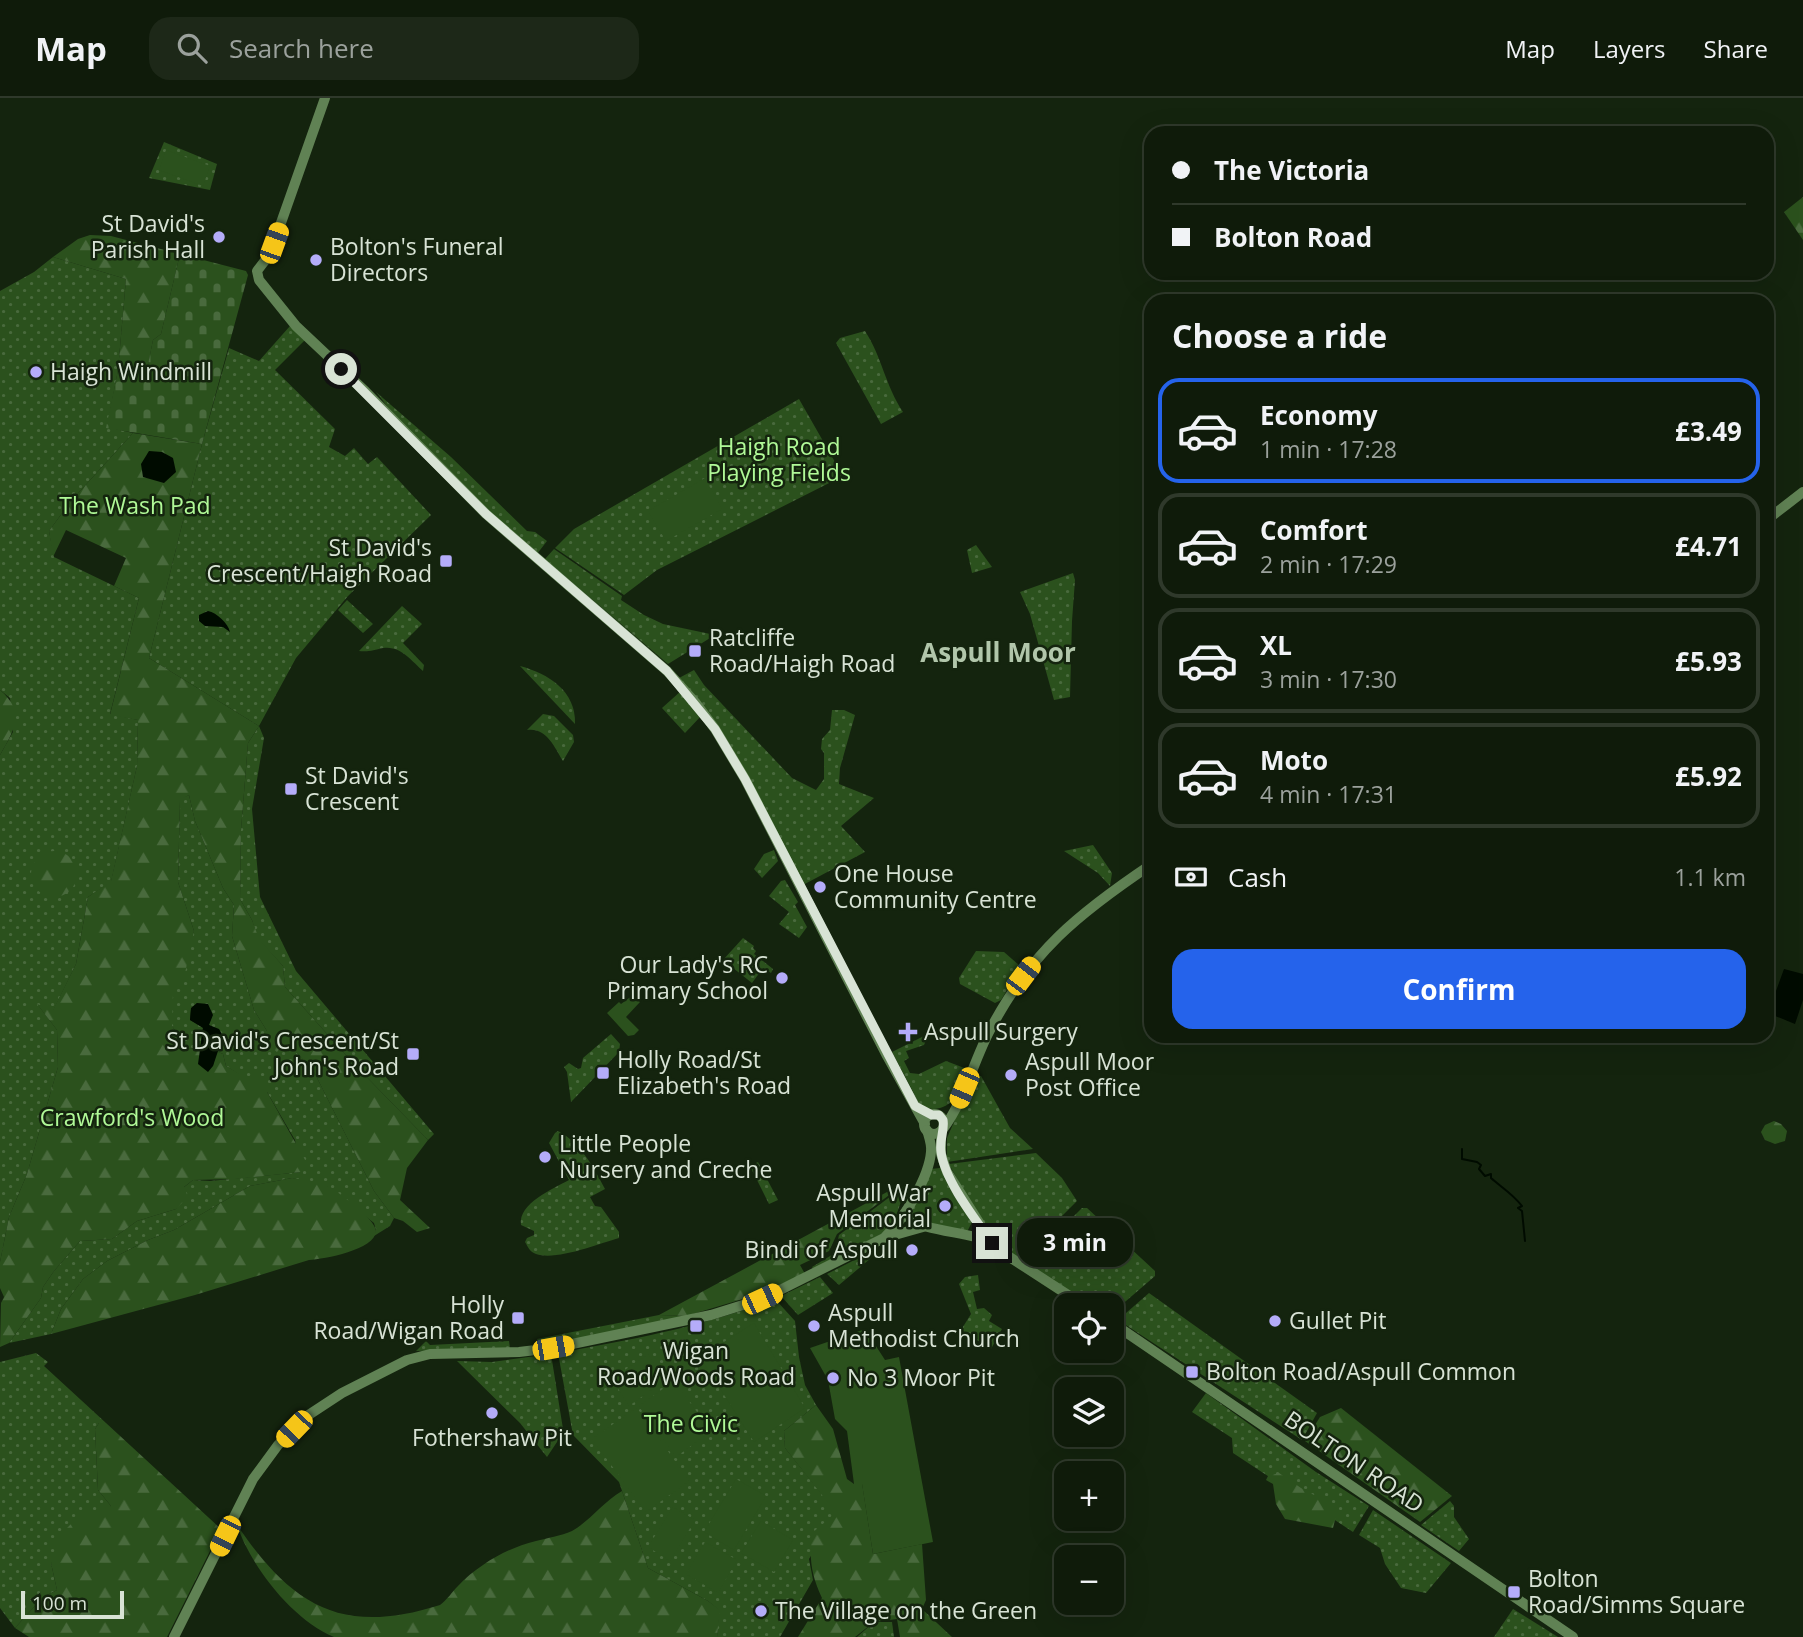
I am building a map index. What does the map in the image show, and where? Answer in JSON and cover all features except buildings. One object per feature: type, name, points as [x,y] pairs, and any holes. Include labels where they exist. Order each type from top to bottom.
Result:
[{"type":"main road","points":[[325,98],[270,254],[257,271],[259,280],[296,326],[366,392],[486,514],[667,671],[695,702],[745,779],[915,1106],[930,1121],[936,1134],[942,1130],[958,1102],[1000,1012],[1034,960],[1078,918],[1144,870]]},
{"type":"main road","points":[[1774,514],[1803,492]]},
{"type":"main road","points":[[930,1121],[958,1102]]},
{"type":"main road","points":[[930,1121],[943,1120],[941,1154],[947,1172],[992,1243],[1065,1293]]},
{"type":"main road","points":[[884,1238],[907,1210],[924,1175],[932,1150],[930,1121]]},
{"type":"main road","points":[[924,1175],[935,1168],[947,1172]]},
{"type":"main road","points":[[907,1210],[911,1221],[923,1227],[992,1243]]},
{"type":"main road","points":[[962,1234],[970,1229],[972,1214]]},
{"type":"main road","points":[[174,1637],[265,1460],[307,1416],[332,1399],[418,1356],[553,1348],[711,1315],[762,1299],[884,1238],[923,1227]]},
{"type":"main road","name":"BOLTON ROAD","points":[[1124,1331],[1573,1637]]},
{"type":"green space","points":[[164,142],[217,164],[210,190],[149,178]]},
{"type":"green space","points":[[166,150],[210,166],[203,186],[159,170]]},
{"type":"green space","points":[[1803,197],[1803,240],[1784,212]]},
{"type":"green space","points":[[90,235],[111,236],[180,254],[161,334],[153,340],[146,375],[118,370],[126,279],[53,257],[78,239]]},
{"type":"green space","points":[[180,254],[246,271],[248,275],[202,444],[106,428],[118,370],[146,374],[153,340],[161,334]]},
{"type":"green space","points":[[53,257],[126,279],[118,370],[107,427],[133,433],[71,501],[49,531],[54,557],[139,598],[110,714],[138,720],[137,766],[111,882],[88,897],[76,964],[53,1011],[38,1005],[57,1030],[58,1067],[27,1174],[9,1217],[0,1262],[0,755],[13,732],[10,698],[0,690],[0,291],[34,272]]},
{"type":"green space","points":[[290,326],[305,340],[275,370],[335,429],[329,447],[345,456],[354,448],[368,464],[377,457],[431,515],[348,596],[296,658],[259,726],[149,658],[202,444],[229,348],[259,361]]},
{"type":"green space","points":[[865,331],[903,412],[881,424],[836,343],[840,338]]},
{"type":"green space","points":[[376,392],[451,457],[527,531],[535,532],[547,541],[537,554],[510,533],[397,419]]},
{"type":"green space","name":"Haigh Road Playing Fields","points":[[799,399],[843,476],[657,570],[624,595],[555,548],[574,529]]},
{"type":"green space","name":"Crawford's Wood","points":[[133,433],[202,444],[149,658],[259,726],[248,743],[241,830],[240,899],[259,939],[283,966],[285,987],[354,1064],[428,1140],[407,1168],[400,1200],[430,1228],[417,1232],[403,1221],[394,1218],[374,1191],[311,1066],[284,1042],[277,1052],[265,1042],[267,1031],[254,1010],[232,936],[234,905],[223,888],[195,821],[189,795],[180,800],[178,882],[194,931],[184,978],[173,992],[172,1026],[188,1049],[200,1050],[200,1057],[213,1066],[216,1051],[223,1054],[226,1066],[252,1081],[260,1077],[267,1079],[267,1092],[309,1167],[301,1172],[235,1179],[193,1180],[184,1187],[188,1197],[176,1209],[137,1221],[112,1239],[80,1241],[54,1271],[43,1287],[41,1298],[9,1343],[0,1347],[1,1303],[4,1297],[0,1288],[0,1262],[9,1217],[27,1174],[58,1067],[57,1030],[37,1004],[53,1010],[76,964],[88,897],[111,881],[137,766],[138,720],[110,715],[139,598],[114,586],[126,558],[66,530],[53,557],[49,531],[71,501]]},
{"type":"green space","points":[[705,478],[722,509],[666,541],[648,511]]},
{"type":"green space","points":[[976,545],[992,567],[972,573],[967,550]]},
{"type":"green space","points":[[554,549],[622,596],[621,600],[644,615],[663,624],[715,635],[668,664],[545,559]]},
{"type":"green space","points":[[1073,573],[1075,580],[1070,697],[1054,700],[1030,614],[1020,592]]},
{"type":"green space","points":[[347,600],[373,624],[363,633],[338,610]]},
{"type":"green space","points":[[402,606],[422,624],[403,643],[424,665],[423,671],[395,649],[359,651]]},
{"type":"green space","points":[[520,666],[550,679],[566,693],[574,712],[575,724]]},
{"type":"green space","points":[[694,670],[704,685],[792,778],[816,790],[824,779],[822,739],[830,730],[832,710],[844,710],[855,715],[840,768],[839,784],[874,798],[841,826],[865,852],[801,886],[745,779],[679,678]]},
{"type":"green space","points":[[0,690],[13,706],[15,722],[0,755]]},
{"type":"green space","points":[[681,691],[702,715],[685,733],[662,708]]},
{"type":"green space","points":[[543,714],[554,716],[573,735],[574,742],[563,761],[544,735],[539,731],[527,730]]},
{"type":"green space","points":[[259,726],[264,738],[252,809],[260,897],[296,971],[434,1134],[428,1140],[354,1064],[285,987],[283,966],[258,939],[252,920],[240,899],[241,830],[248,743]]},
{"type":"green space","points":[[189,795],[195,821],[223,888],[234,905],[232,936],[254,1010],[267,1031],[284,1041],[311,1066],[374,1191],[394,1218],[390,1226],[374,1236],[374,1223],[328,1187],[292,1178],[250,1186],[174,1230],[107,1261],[83,1279],[61,1309],[51,1334],[9,1343],[41,1298],[43,1287],[54,1271],[80,1241],[112,1239],[137,1221],[176,1209],[183,1188],[193,1180],[210,1181],[301,1172],[295,1140],[267,1092],[226,1066],[223,1054],[216,1051],[223,1036],[209,1025],[197,1003],[191,1009],[190,1020],[203,1027],[200,1050],[188,1049],[172,1026],[172,992],[194,931],[178,882],[180,799]]},
{"type":"green space","points":[[1093,845],[1112,873],[1110,886],[1098,873],[1064,851]]},
{"type":"green space","points":[[774,850],[778,861],[762,878],[754,869],[764,854]]},
{"type":"green space","points":[[54,851],[70,858],[77,874],[70,890],[54,897],[38,890],[31,874],[38,858]]},
{"type":"green space","points":[[785,880],[798,902],[795,905],[807,927],[799,938],[779,924],[789,912],[769,896],[781,881]]},
{"type":"green space","points":[[743,938],[754,946],[754,954],[773,969],[771,973],[763,968],[752,983],[723,960]]},
{"type":"green space","points":[[976,951],[1004,952],[1021,967],[1001,1000],[995,1003],[960,984],[959,978]]},
{"type":"green space","points":[[633,995],[640,1002],[626,1017],[639,1030],[628,1036],[607,1013],[619,1002],[621,1004]]},
{"type":"green space","points":[[611,1034],[620,1044],[619,1052],[571,1102],[564,1067],[569,1063],[581,1068],[583,1058]]},
{"type":"green space","points":[[924,1036],[927,1038],[924,1045],[906,1051],[909,1058],[904,1061],[910,1073],[919,1074],[946,1061],[967,1069],[953,1101],[937,1109],[920,1105],[892,1052]]},
{"type":"green space","points":[[974,1076],[981,1076],[1010,1128],[1033,1149],[947,1162],[947,1138]]},
{"type":"green space","points":[[1774,1121],[1787,1131],[1785,1141],[1775,1144],[1765,1140],[1761,1132],[1765,1125]]},
{"type":"green space","points":[[558,1131],[574,1142],[596,1173],[605,1189],[590,1197],[619,1232],[619,1238],[577,1251],[544,1256],[534,1253],[527,1246],[525,1242],[534,1235],[534,1231],[521,1225],[525,1210],[531,1203],[569,1180],[549,1143]]},
{"type":"green space","points":[[1036,1153],[1062,1178],[1077,1201],[1018,1260],[997,1241],[967,1197],[949,1164]]},
{"type":"green space","points":[[758,1162],[778,1200],[769,1204],[750,1166]]},
{"type":"green space","points":[[940,1168],[973,1220],[967,1232],[916,1224],[909,1204],[931,1169]]},
{"type":"green space","name":"Crawford's Wood","points":[[292,1178],[320,1183],[341,1195],[370,1220],[376,1231],[373,1238],[348,1252],[309,1260],[195,1295],[51,1334],[61,1309],[83,1279],[107,1261],[174,1230],[250,1186]]},
{"type":"green space","points":[[907,1184],[895,1219],[883,1233],[813,1269],[812,1267],[835,1253],[839,1235]]},
{"type":"green space","points":[[900,1185],[837,1234],[829,1251],[800,1265],[805,1274],[753,1296],[686,1316],[659,1315]]},
{"type":"green space","points":[[1082,1208],[1087,1208],[1155,1271],[1155,1276],[1124,1303],[1124,1293],[1072,1293],[1024,1266]]},
{"type":"green space","points":[[878,1248],[877,1253],[839,1285],[827,1274]]},
{"type":"green space","points":[[978,1275],[980,1290],[973,1292],[977,1309],[984,1308],[992,1315],[989,1321],[1002,1329],[991,1349],[961,1330],[971,1314],[959,1284],[965,1277]]},
{"type":"green space","points":[[820,1277],[833,1293],[798,1315],[781,1296]]},
{"type":"green space","points":[[1149,1293],[1317,1413],[1302,1440],[1124,1324],[1124,1315]]},
{"type":"green space","name":"The Civic","points":[[775,1299],[795,1321],[805,1385],[816,1405],[784,1431],[785,1448],[837,1513],[809,1559],[813,1580],[780,1637],[717,1637],[719,1610],[708,1601],[648,1568],[619,1482],[573,1435],[558,1353],[695,1325]]},
{"type":"green space","points":[[659,1315],[686,1316],[541,1347],[537,1339]]},
{"type":"green space","points":[[754,1323],[805,1408],[754,1442],[700,1357]]},
{"type":"green space","points":[[865,1329],[885,1360],[899,1357],[933,1542],[873,1554],[862,1484],[854,1484],[847,1431],[835,1419],[828,1380],[810,1348]]},
{"type":"green space","points":[[426,1341],[430,1345],[509,1341],[510,1348],[416,1351]]},
{"type":"green space","points":[[36,1353],[48,1362],[44,1366],[106,1423],[99,1423],[95,1429],[98,1490],[111,1506],[51,1563],[57,1590],[43,1597],[15,1628],[0,1608],[0,1362]]},
{"type":"green space","points":[[551,1354],[563,1429],[547,1457],[520,1423],[457,1361],[492,1362]]},
{"type":"green space","points":[[648,1354],[665,1380],[629,1406],[612,1379]]},
{"type":"green space","points":[[674,1381],[711,1431],[676,1457],[661,1436],[658,1437],[689,1481],[646,1512],[592,1439],[636,1408],[641,1413],[639,1406]]},
{"type":"green space","points":[[1206,1393],[1316,1472],[1369,1506],[1353,1532],[1233,1453],[1232,1438],[1192,1412]]},
{"type":"green space","points":[[816,1405],[833,1429],[847,1479],[854,1484],[862,1483],[873,1554],[922,1544],[926,1600],[922,1609],[952,1637],[900,1637],[897,1619],[874,1622],[855,1637],[798,1637],[822,1598],[812,1566],[812,1533],[836,1513],[785,1448],[784,1431]]},
{"type":"green space","points":[[1341,1408],[1452,1496],[1420,1522],[1305,1441],[1320,1417]]},
{"type":"green space","points":[[99,1423],[106,1423],[221,1529],[167,1637],[29,1637],[15,1628],[43,1597],[57,1590],[51,1563],[59,1536],[81,1514],[111,1506],[98,1490],[95,1429]]},
{"type":"green space","points":[[1279,1473],[1338,1508],[1333,1528],[1285,1519],[1276,1504],[1273,1484],[1266,1480],[1268,1476]]},
{"type":"green space","points":[[736,1479],[766,1496],[734,1550],[704,1532]]},
{"type":"green space","points":[[622,1491],[648,1568],[720,1610],[717,1637],[334,1637],[304,1618],[275,1590],[252,1558],[237,1525],[277,1575],[299,1593],[321,1607],[346,1615],[374,1617],[405,1614],[440,1605],[467,1577],[489,1561],[522,1545],[572,1531]]},
{"type":"green space","points":[[1450,1501],[1454,1506],[1454,1517],[1469,1539],[1459,1551],[1421,1525]]},
{"type":"green space","points":[[673,1507],[695,1520],[670,1561],[648,1547]]},
{"type":"green space","points":[[1373,1510],[1451,1563],[1426,1593],[1401,1588],[1385,1564],[1380,1548],[1359,1535]]},
{"type":"green space","points":[[761,1521],[793,1540],[774,1572],[741,1553]]},
{"type":"green space","points":[[705,1542],[737,1560],[718,1593],[686,1574]]},
{"type":"green space","points":[[1513,1609],[1558,1637],[1494,1637]]},
{"type":"green space","points":[[874,1622],[892,1622],[894,1637],[857,1637]]},
{"type":"shaded area","points":[[149,451],[162,452],[173,458],[176,472],[164,483],[143,477],[141,464]]},
{"type":"shaded area","points":[[208,611],[222,619],[230,632],[223,627],[205,626],[199,621],[199,615]]},
{"type":"shaded area","points":[[1784,969],[1803,974],[1803,1000],[1795,1024],[1774,1015],[1774,996]]},
{"type":"shaded area","points":[[197,1003],[208,1004],[213,1015],[209,1025],[219,1029],[223,1036],[213,1066],[208,1072],[198,1064],[203,1028],[190,1020],[191,1008]]},
{"type":"waterway","points":[[1462,1149],[1462,1159],[1481,1165],[1479,1169],[1485,1176],[1491,1174],[1491,1178],[1522,1206],[1518,1208],[1522,1211],[1525,1241]]},
{"type":"place","name":"St David's Parish Hall","points":[[219,237]]},
{"type":"place","name":"Bolton's Funeral Directors","points":[[316,260]]},
{"type":"place","name":"Haigh Windmill","points":[[36,372]]},
{"type":"place","name":"St David's Crescent/Haigh Road","points":[[446,561]]},
{"type":"place","name":"Ratcliffe Road/Haigh Road","points":[[695,651]]},
{"type":"place","name":"St David's Crescent","points":[[291,789]]},
{"type":"place","name":"One House Community Centre","points":[[820,887]]},
{"type":"place","name":"Our Lady's RC Primary School","points":[[782,978]]},
{"type":"place","name":"Aspull Surgery","points":[[908,1032]]},
{"type":"place","name":"St David's Crescent/St John's Road","points":[[413,1054]]},
{"type":"place","name":"Holly Road/St Elizabeth's Road","points":[[603,1073]]},
{"type":"place","name":"Aspull Moor Post Office","points":[[1011,1075]]},
{"type":"place","name":"Little People Nursery and Creche","points":[[545,1157]]},
{"type":"place","name":"Aspull War Memorial","points":[[945,1206]]},
{"type":"place","name":"Bindi of Aspull","points":[[912,1250]]},
{"type":"place","name":"Holly Road/Wigan Road","points":[[518,1318]]},
{"type":"place","name":"Gullet Pit","points":[[1275,1321]]},
{"type":"place","name":"Wigan Road/Woods Road","points":[[696,1326]]},
{"type":"place","name":"Aspull Methodist Church","points":[[814,1326]]},
{"type":"place","name":"Bolton Road/Aspull Common","points":[[1192,1372]]},
{"type":"place","name":"No 3 Moor Pit","points":[[833,1378]]},
{"type":"place","name":"Fothershaw Pit","points":[[492,1413]]},
{"type":"place","name":"Bolton Road/Simms Square","points":[[1514,1592]]},
{"type":"place","name":"The Village on the Green","points":[[761,1611]]},
{"type":"district","name":"Aspull Moor","points":[[998,653]]},
{"type":"route","points":[[341,369],[486,514],[667,671],[695,702],[745,779],[915,1106],[932,1115],[937,1114],[943,1120],[940,1141],[943,1163],[992,1243]]},
{"type":"park label","name":"The Wash Pad","points":[[135,506]]}]
